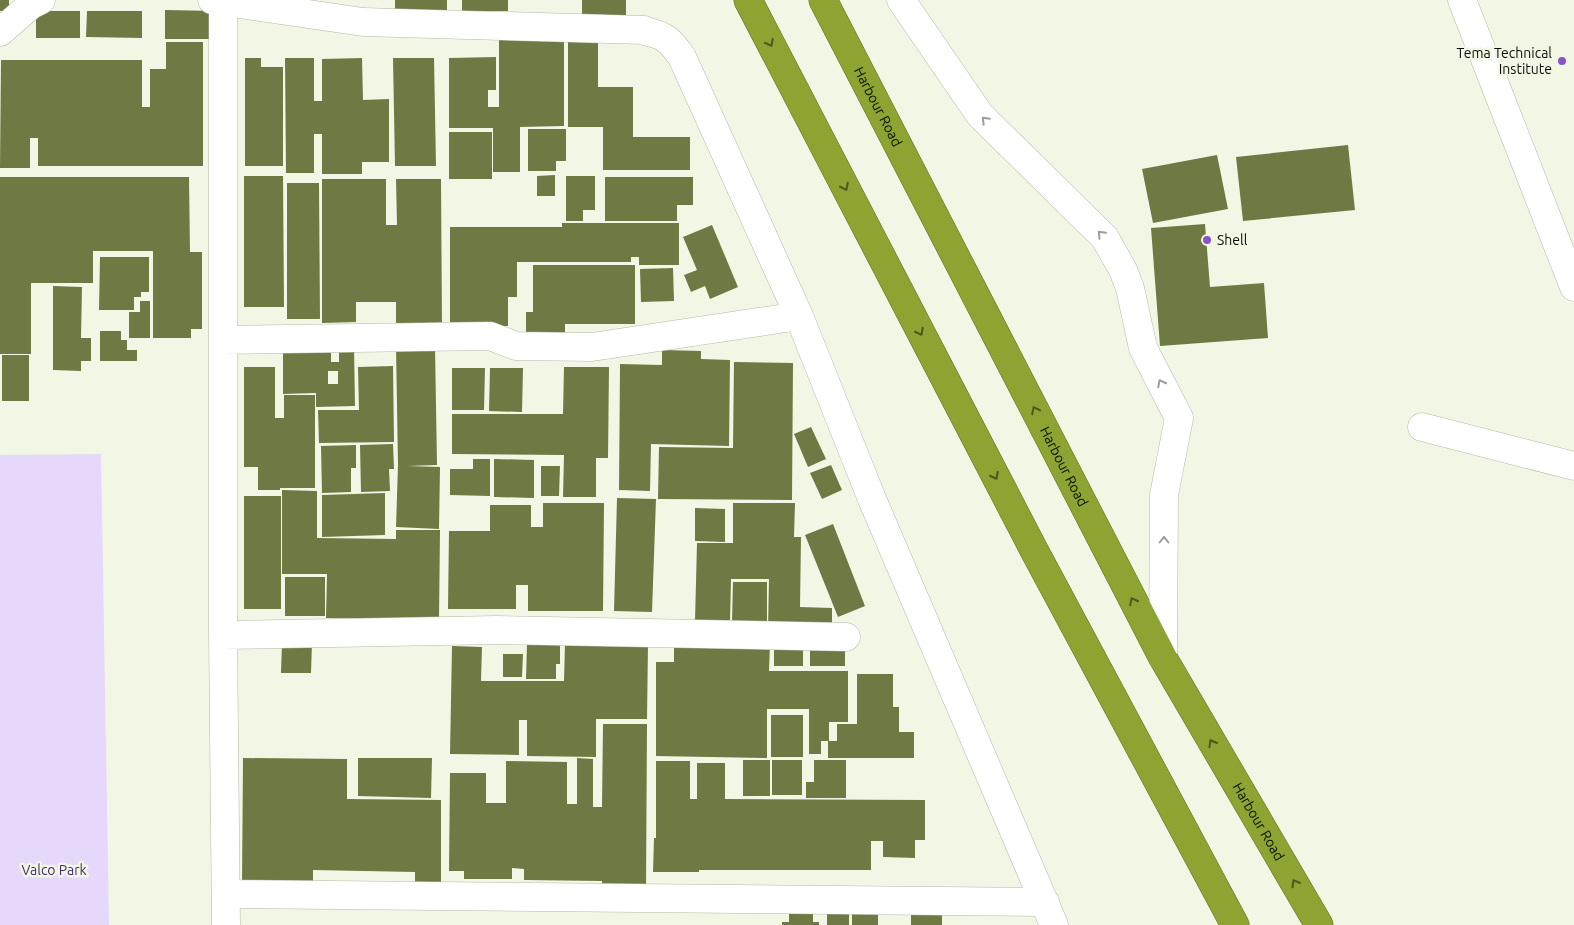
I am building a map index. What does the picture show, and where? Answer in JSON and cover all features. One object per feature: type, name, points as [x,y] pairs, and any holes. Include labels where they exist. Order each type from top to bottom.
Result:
[{"type":"highway","points":[[748,0],[1035,552],[1235,925]]},
{"type":"highway","name":"Harbour Road","points":[[823,0],[1163,658],[1319,925]]},
{"type":"street","points":[[901,0],[980,115],[1105,238],[1124,270],[1130,288],[1143,348],[1179,418],[1164,495],[1163,658]]},
{"type":"street","points":[[1462,0],[1574,287]]},
{"type":"street","points":[[226,925],[223,634],[224,340],[220,1],[363,22],[644,30],[657,34],[672,43],[682,57],[799,316],[872,499],[1050,914],[227,894]]},
{"type":"street","points":[[0,32],[34,2]]},
{"type":"street","points":[[224,340],[490,336],[516,346],[592,347],[799,316]]},
{"type":"street","points":[[1422,427],[1574,466]]},
{"type":"street","points":[[223,634],[496,630],[846,637]]},
{"type":"green space","name":"Valco Park","points":[[101,454],[109,925],[0,925],[0,455]]},
{"type":"building","points":[[0,0],[9,0],[9,11],[0,11]]},
{"type":"building","points":[[395,0],[447,0],[447,18],[399,18],[399,9],[395,9]]},
{"type":"building","points":[[462,0],[508,0],[508,11],[462,11]]},
{"type":"building","points":[[582,0],[626,0],[626,16],[582,17]]},
{"type":"building","points":[[165,10],[217,11],[217,39],[165,39]]},
{"type":"building","points":[[36,11],[80,11],[80,38],[36,38]]},
{"type":"building","points":[[87,11],[142,11],[142,38],[86,37]]},
{"type":"building","points":[[499,39],[564,39],[564,126],[520,127],[520,172],[493,172],[493,128],[449,128],[449,58],[496,57],[496,90],[488,90],[488,107],[499,107]]},
{"type":"building","points":[[568,39],[598,39],[598,87],[633,87],[633,137],[690,137],[690,170],[603,170],[603,127],[568,127]]},
{"type":"building","points":[[166,42],[203,42],[203,166],[38,166],[38,138],[30,138],[30,168],[0,168],[1,60],[142,60],[142,107],[150,107],[150,69],[166,69]]},
{"type":"building","points":[[245,58],[261,58],[261,67],[283,67],[283,166],[245,166]]},
{"type":"building","points":[[285,58],[314,58],[314,101],[322,101],[322,59],[362,58],[363,100],[389,99],[389,162],[362,162],[362,174],[322,174],[322,134],[314,134],[314,173],[286,173]]},
{"type":"building","points":[[393,58],[434,58],[436,166],[395,166]]},
{"type":"building","points":[[528,129],[566,129],[566,161],[556,161],[556,171],[528,171]]},
{"type":"building","points":[[449,132],[492,132],[492,179],[449,179]]},
{"type":"building","points":[[1348,145],[1355,210],[1243,221],[1236,157]]},
{"type":"building","points":[[1217,155],[1228,209],[1153,223],[1142,169]]},
{"type":"building","points":[[555,175],[555,196],[537,196],[537,176]]},
{"type":"building","points":[[244,176],[283,176],[284,307],[244,307]]},
{"type":"building","points":[[566,176],[595,176],[595,210],[583,210],[583,221],[566,221]]},
{"type":"building","points":[[0,177],[189,177],[190,252],[202,252],[202,329],[191,329],[191,338],[153,338],[153,251],[93,251],[93,283],[31,283],[31,354],[0,354]]},
{"type":"building","points":[[605,177],[693,177],[693,205],[677,205],[677,221],[605,221]]},
{"type":"building","points":[[322,179],[386,179],[386,225],[397,225],[396,179],[441,179],[442,329],[396,329],[396,302],[356,302],[356,322],[322,323]]},
{"type":"building","points":[[287,183],[319,183],[320,319],[287,319]]},
{"type":"building","points":[[562,223],[679,223],[679,265],[639,265],[639,257],[631,257],[631,262],[517,262],[517,297],[508,297],[508,326],[450,326],[450,227],[562,227]]},
{"type":"building","points":[[1205,224],[1210,287],[1264,283],[1268,338],[1160,346],[1151,228]]},
{"type":"building","points":[[712,225],[738,287],[710,299],[705,286],[691,292],[684,275],[697,270],[683,237]]},
{"type":"building","points":[[100,257],[149,257],[149,292],[141,292],[141,297],[134,297],[134,310],[99,310]]},
{"type":"building","points":[[533,265],[635,265],[635,324],[565,324],[565,340],[526,340],[526,312],[533,312]]},
{"type":"building","points":[[673,268],[674,301],[641,302],[640,269]]},
{"type":"building","points":[[53,286],[82,287],[81,338],[91,338],[91,361],[81,361],[81,371],[53,370]]},
{"type":"building","points":[[140,301],[150,301],[150,338],[129,338],[129,312],[140,312]]},
{"type":"building","points":[[100,331],[121,331],[121,340],[127,340],[127,350],[137,350],[137,361],[100,361]]},
{"type":"building","points":[[396,346],[435,346],[437,465],[407,466],[440,467],[439,529],[396,527],[398,465]]},
{"type":"building","points":[[339,347],[354,347],[355,406],[316,407],[316,393],[283,394],[283,350],[331,350],[331,362],[339,362]],"holes":[[[328,371],[338,371],[338,384],[328,384]]]},
{"type":"building","points":[[662,350],[701,351],[701,359],[730,360],[729,446],[651,444],[650,491],[619,490],[620,364],[662,365]]},
{"type":"building","points":[[2,355],[29,355],[29,401],[2,401]]},
{"type":"building","points":[[734,362],[793,363],[792,500],[658,499],[659,447],[733,448]]},
{"type":"building","points":[[393,366],[394,442],[319,443],[318,410],[359,410],[358,367]]},
{"type":"building","points":[[244,367],[275,367],[275,418],[284,418],[284,395],[315,395],[315,488],[258,490],[258,467],[244,467]]},
{"type":"building","points":[[564,367],[609,367],[608,458],[596,458],[596,497],[563,497],[564,455],[452,454],[452,414],[563,414]]},
{"type":"building","points":[[452,368],[485,368],[484,410],[452,410]]},
{"type":"building","points":[[490,368],[523,368],[522,412],[489,411]]},
{"type":"building","points":[[811,427],[826,459],[808,467],[794,434]]},
{"type":"building","points":[[393,444],[394,469],[389,469],[390,491],[361,492],[360,445]]},
{"type":"building","points":[[356,445],[356,468],[351,468],[351,492],[322,493],[321,446]]},
{"type":"building","points":[[473,459],[490,459],[490,496],[450,495],[450,469],[473,469]]},
{"type":"building","points":[[494,459],[534,460],[534,498],[494,497]]},
{"type":"building","points":[[831,465],[842,490],[822,499],[810,473]]},
{"type":"building","points":[[541,466],[560,466],[559,496],[541,496]]},
{"type":"building","points":[[282,490],[317,491],[317,538],[396,539],[396,530],[440,530],[439,619],[326,618],[327,574],[282,574]]},
{"type":"building","points":[[385,493],[385,535],[322,537],[322,495]]},
{"type":"building","points":[[244,496],[281,496],[281,609],[244,609]]},
{"type":"building","points":[[617,498],[656,499],[652,612],[614,611]]},
{"type":"building","points":[[543,503],[604,503],[603,611],[528,611],[528,585],[516,585],[516,609],[448,609],[449,531],[490,531],[490,505],[531,505],[531,527],[543,527]]},
{"type":"building","points":[[733,503],[795,503],[794,537],[801,537],[800,607],[832,608],[832,632],[768,630],[769,579],[731,579],[730,622],[695,621],[697,543],[733,543]]},
{"type":"building","points":[[695,508],[725,509],[725,542],[695,541]]},
{"type":"building","points":[[833,524],[865,606],[838,617],[805,535]]},
{"type":"building","points":[[285,577],[325,577],[325,616],[285,616]]},
{"type":"building","points":[[733,582],[767,582],[767,622],[732,622]]},
{"type":"building","points":[[810,641],[845,641],[845,666],[810,666]]},
{"type":"building","points":[[282,643],[312,643],[311,673],[281,673]]},
{"type":"building","points":[[527,643],[560,643],[560,664],[556,664],[556,679],[526,679]]},
{"type":"building","points":[[565,643],[648,644],[647,719],[596,719],[596,757],[527,756],[527,720],[519,720],[519,755],[450,754],[452,646],[482,647],[481,681],[564,681]]},
{"type":"building","points":[[674,643],[770,644],[769,671],[848,671],[848,722],[829,722],[829,741],[821,741],[821,754],[809,754],[809,709],[767,709],[767,758],[656,756],[656,662],[674,662]]},
{"type":"building","points":[[803,646],[803,666],[774,666],[774,647]]},
{"type":"building","points":[[503,654],[523,654],[522,677],[503,677]]},
{"type":"building","points":[[857,674],[893,674],[893,707],[899,707],[899,732],[914,732],[914,758],[828,758],[828,741],[837,741],[837,724],[857,724]]},
{"type":"building","points":[[771,715],[803,715],[803,757],[771,757]]},
{"type":"building","points":[[603,724],[647,724],[646,887],[602,887],[602,881],[524,880],[524,869],[512,868],[512,879],[464,879],[464,871],[449,871],[450,773],[486,773],[486,803],[506,803],[506,761],[567,762],[567,804],[577,804],[577,758],[593,759],[593,807],[602,807]]},
{"type":"building","points":[[243,758],[347,759],[347,799],[441,800],[441,891],[415,891],[415,872],[313,870],[313,885],[242,885]]},
{"type":"building","points":[[358,758],[432,758],[431,798],[358,796]]},
{"type":"building","points":[[743,760],[770,760],[770,796],[743,796]]},
{"type":"building","points":[[772,760],[802,760],[802,795],[772,795]]},
{"type":"building","points":[[814,760],[846,760],[846,798],[806,798],[806,782],[814,782]]},
{"type":"building","points":[[656,761],[690,761],[690,799],[697,799],[697,763],[725,763],[725,799],[925,800],[925,840],[915,840],[915,858],[883,857],[883,841],[871,841],[871,870],[699,870],[699,872],[653,872],[654,838],[656,838]]},
{"type":"building","points":[[852,902],[878,902],[878,925],[852,925]]},
{"type":"building","points":[[789,903],[813,903],[813,922],[819,922],[819,925],[782,925],[782,922],[789,922]]},
{"type":"building","points":[[827,905],[849,905],[849,925],[827,925]]},
{"type":"building","points":[[911,906],[942,906],[942,925],[911,925]]},
{"type":"place","name":"Tema Technical Institute","points":[[1562,61]]},
{"type":"place","name":"Shell","points":[[1207,240]]}]
